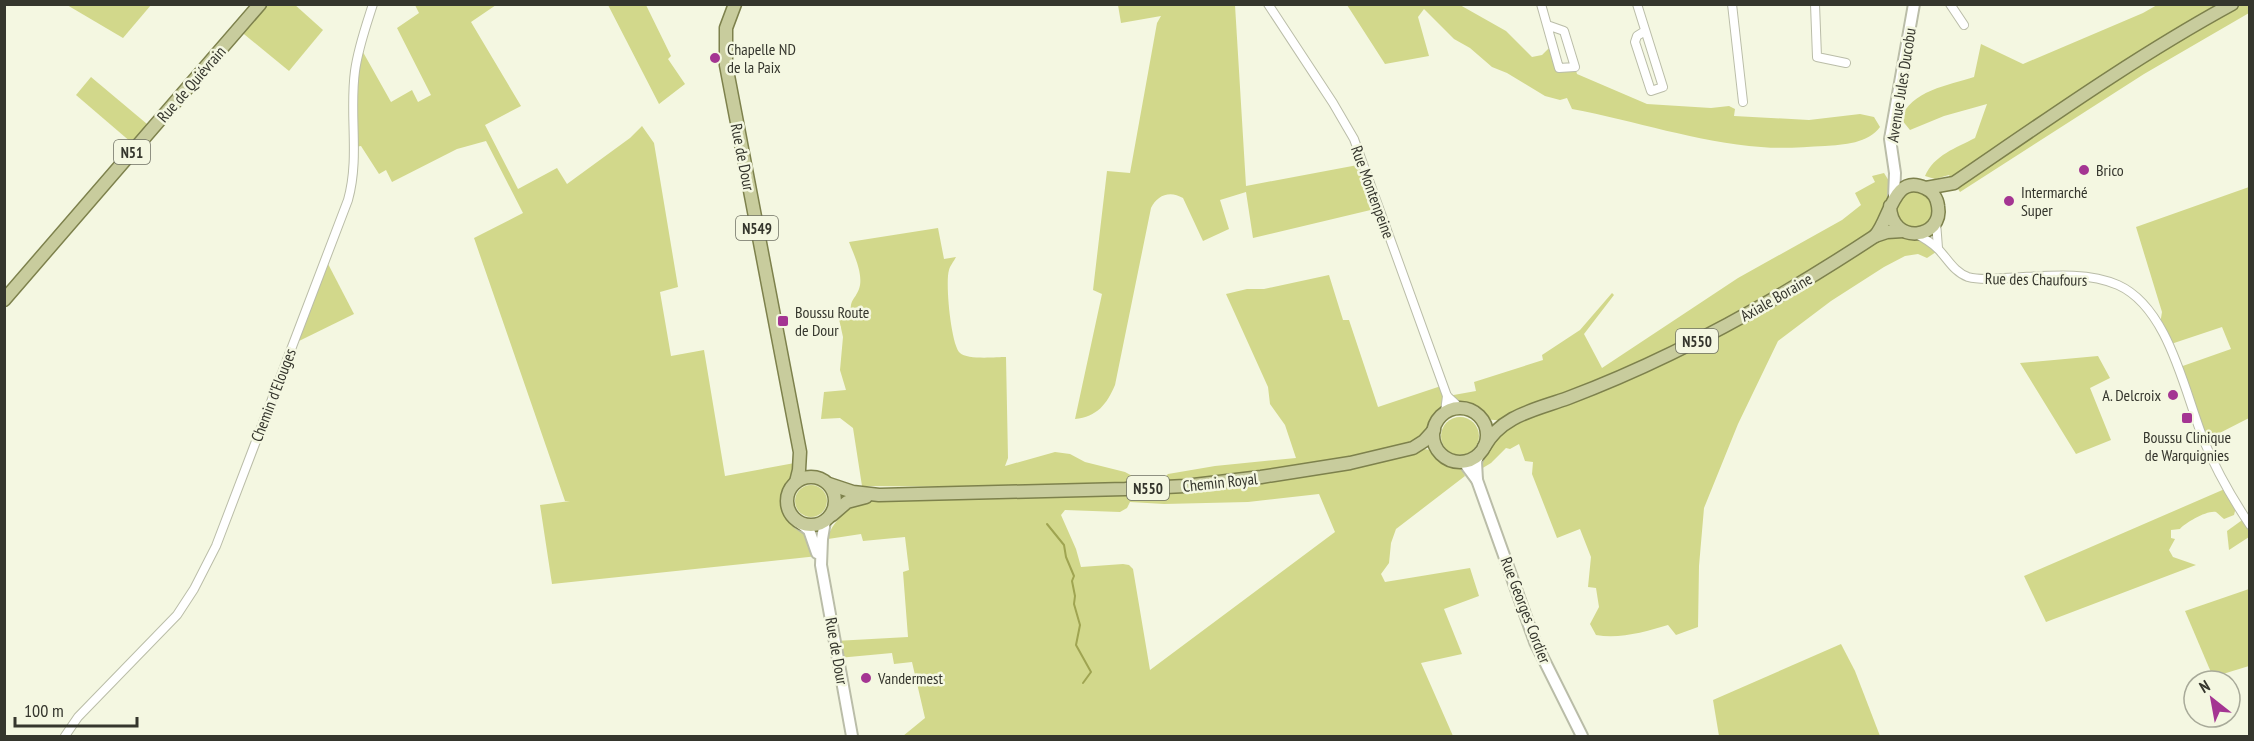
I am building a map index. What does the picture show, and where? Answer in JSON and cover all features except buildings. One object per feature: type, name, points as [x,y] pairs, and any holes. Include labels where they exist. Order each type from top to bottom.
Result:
[{"type":"main road","name":"Rue de Quiévrain","points":[[4,289],[250,4]]},
{"type":"main road","name":"Rue de Quiévrain","points":[[4,300],[260,4]]},
{"type":"main road","name":"Rue de Dour","points":[[735,4],[726,28],[726,65],[800,452],[796,482]]},
{"type":"main road","points":[[1954,183],[1905,188],[1892,201],[1893,220],[1903,231],[1916,234],[1924,232],[1936,222],[1939,208],[1954,183],[2126,66],[2182,31],[2232,4]]},
{"type":"main road","points":[[1922,187],[1933,194],[1939,208]]},
{"type":"main road","name":"Axiale Boraine","points":[[1875,236],[1885,221],[1892,201]]},
{"type":"main road","name":"Axiale Boraine","points":[[1482,450],[1494,431],[1508,421],[1623,376],[1707,336],[1792,289],[1875,236],[1887,232],[1903,231]]},
{"type":"main road","points":[[1460,408],[1468,409],[1482,419],[1487,433],[1482,450],[1464,461],[1450,460],[1439,452],[1433,438],[1440,417],[1445,412],[1460,408]]},
{"type":"main road","name":"Axiale Boraine","points":[[1482,419],[1508,421]]},
{"type":"main road","name":"Chemin Royal","points":[[1413,448],[1424,441],[1434,430]]},
{"type":"main road","name":"Chemin Royal","points":[[824,481],[853,492],[879,495],[1125,489],[1185,486],[1303,471],[1413,448],[1439,452]]},
{"type":"main road","name":"Rue de Dour","points":[[800,452],[824,481]]},
{"type":"main road","points":[[807,477],[824,481],[835,496],[834,509],[828,518],[812,525],[798,522],[789,510],[788,494],[796,482],[807,477]]},
{"type":"main road","name":"Chemin Royal","points":[[828,518],[847,502],[879,495]]},
{"type":"street","name":"Chemin d'Elouges","points":[[64,736],[78,717],[177,615],[203,573],[225,525],[348,200],[354,166],[354,73],[359,45],[373,4]]},
{"type":"street","name":"Rue Montenpeine","points":[[1268,4],[1333,103],[1354,140],[1448,396],[1460,408]]},
{"type":"street","points":[[1541,4],[1559,68],[1575,67],[1564,32],[1547,25]]},
{"type":"street","points":[[1637,4],[1663,87],[1652,91],[1635,42],[1637,36],[1645,31]]},
{"type":"street","points":[[1732,4],[1743,102]]},
{"type":"street","points":[[1815,4],[1816,57],[1846,63]]},
{"type":"street","name":"Avenue Jules Ducobu","points":[[1892,201],[1894,166],[1890,146],[1891,126],[1914,4]]},
{"type":"street","points":[[1950,4],[1964,25]]},
{"type":"street","name":"Avenue Jules Ducobu","points":[[1894,166],[1902,176],[1922,187]]},
{"type":"street","points":[[1936,222],[1939,250]]},
{"type":"street","name":"Rue des Chaufours","points":[[1916,234],[1939,250],[1953,268],[1968,277],[1992,279],[2073,276],[2089,278],[2116,284],[2144,303],[2160,324],[2212,460],[2250,525]]},
{"type":"street","points":[[1445,412],[1448,396]]},
{"type":"street","name":"Rue Georges Cordier","points":[[1477,480],[1476,462],[1482,450]]},
{"type":"street","name":"Rue Georges Cordier","points":[[1464,461],[1477,480],[1535,642],[1582,736]]},
{"type":"street","points":[[821,565],[822,539],[828,518]]},
{"type":"street","points":[[798,522],[809,530],[821,565]]},
{"type":"street","name":"Rue de Dour","points":[[821,565],[852,736]]},
{"type":"green space","points":[[294,4],[323,30],[289,71],[239,30],[260,5]]},
{"type":"green space","points":[[67,5],[151,5],[123,38]]},
{"type":"green space","points":[[415,5],[496,5],[471,22],[521,106],[485,125],[518,189],[557,168],[567,184],[630,138],[642,126],[654,143],[678,287],[660,292],[671,356],[704,350],[725,476],[800,462],[796,482],[788,494],[787,502],[793,517],[809,530],[818,556],[552,584],[540,505],[570,501],[565,501],[474,238],[523,213],[486,141],[457,149],[392,182],[386,170],[379,174],[361,146],[354,147],[359,45],[391,102],[412,90],[418,102],[431,95],[397,28],[419,13]]},
{"type":"green space","points":[[608,5],[646,5],[671,56],[668,59],[685,84],[659,104]]},
{"type":"green space","points":[[1118,5],[1235,5],[1246,186],[1363,164],[1379,208],[1253,238],[1246,192],[1220,200],[1229,229],[1203,241],[1183,198],[1173,194],[1160,197],[1151,208],[1115,385],[1100,408],[1089,416],[1075,419],[1102,294],[1093,290],[1107,171],[1130,173],[1157,23],[1161,16],[1121,23]]},
{"type":"green space","points":[[1347,5],[1460,5],[1506,31],[1532,57],[1542,55],[1553,44],[1559,68],[1575,67],[1577,74],[1647,104],[1711,108],[1729,106],[1735,109],[1734,116],[1809,120],[1860,114],[1874,117],[1880,127],[1869,137],[1847,144],[1785,148],[1713,141],[1666,131],[1572,109],[1567,98],[1560,100],[1545,96],[1507,73],[1492,67],[1470,48],[1454,39],[1424,9],[1418,17],[1429,56],[1385,64]]},
{"type":"green space","points":[[2157,5],[2249,5],[2249,13],[2144,74],[1960,192],[1949,175],[1935,179],[1925,176],[1940,157],[1975,138],[1987,104],[1944,116],[1910,130],[1901,119],[1913,102],[1931,90],[1974,77],[1981,44],[2023,64]]},
{"type":"green space","points":[[91,77],[147,124],[132,143],[76,95]]},
{"type":"green space","points":[[1884,173],[1889,181],[1895,173],[1882,227],[1903,231],[1939,250],[1927,258],[1918,254],[1905,256],[1884,267],[1831,301],[1778,341],[1738,424],[1704,508],[1699,566],[1698,627],[1676,635],[1668,625],[1623,635],[1596,635],[1590,624],[1599,607],[1596,588],[1588,587],[1591,557],[1580,529],[1557,538],[1532,474],[1533,462],[1525,461],[1519,444],[1510,449],[1506,448],[1491,463],[1476,472],[1476,462],[1507,421],[1482,419],[1460,408],[1444,413],[1433,431],[1414,448],[1432,450],[1450,460],[1463,461],[1470,469],[1463,472],[1465,476],[1396,529],[1391,543],[1389,563],[1381,574],[1385,582],[1470,568],[1479,596],[1444,609],[1462,654],[1421,663],[1453,736],[903,736],[925,718],[912,662],[894,664],[892,653],[838,658],[835,641],[908,637],[903,572],[909,570],[905,537],[863,541],[861,534],[828,539],[835,523],[845,512],[861,501],[982,487],[862,486],[853,428],[840,418],[821,419],[824,392],[846,390],[840,370],[843,337],[839,319],[851,316],[852,303],[860,283],[858,265],[849,242],[938,228],[944,259],[956,257],[949,270],[948,287],[950,313],[957,348],[960,353],[969,357],[1006,357],[1008,458],[1005,466],[1055,452],[1070,454],[1085,462],[1125,472],[1136,478],[1164,478],[1168,474],[1215,466],[1296,458],[1285,425],[1270,404],[1268,387],[1226,294],[1247,289],[1264,289],[1329,275],[1343,320],[1349,320],[1378,407],[1444,385],[1448,396],[1476,391],[1474,382],[1543,360],[1542,355],[1580,330],[1612,293],[1614,295],[1584,334],[1602,368],[1738,278],[1842,220],[1861,205],[1855,193],[1875,182],[1872,176]],"holes":[[[1319,494],[1335,532],[1150,670],[1133,569],[1123,564],[1081,567],[1061,515],[1065,510],[1120,512],[1127,508],[1130,502],[1164,504],[1248,502]]]},
{"type":"green space","points":[[2249,187],[2249,418],[2204,441],[2177,368],[2231,349],[2222,327],[2168,345],[2160,324],[2162,312],[2136,227]]},
{"type":"green space","points":[[1915,191],[1928,196],[1933,209],[1928,222],[1915,227],[1902,222],[1897,209],[1902,196]]},
{"type":"green space","points":[[326,260],[354,314],[299,341],[296,333]]},
{"type":"green space","points":[[2098,356],[2110,378],[2090,388],[2111,440],[2076,454],[2020,363]]},
{"type":"green space","points":[[1460,417],[1473,423],[1479,436],[1473,449],[1460,455],[1447,449],[1441,436],[1447,423]]},
{"type":"green space","points":[[811,485],[822,490],[827,501],[822,512],[811,517],[800,512],[795,501],[800,490]]},
{"type":"green space","points":[[2227,488],[2239,507],[2234,515],[2224,519],[2216,512],[2207,513],[2191,520],[2180,529],[2171,530],[2171,538],[2175,539],[2169,550],[2173,557],[2196,565],[2046,622],[2024,576]]},
{"type":"green space","points":[[2245,518],[2249,525],[2249,537],[2229,550],[2227,531]]},
{"type":"green space","points":[[2249,589],[2249,666],[2239,669],[2210,669],[2185,611]]},
{"type":"green space","points":[[1841,644],[1855,671],[1880,736],[1719,736],[1713,700]]},
{"type":"waterway","points":[[1047,524],[1064,545],[1074,576],[1072,581],[1074,604],[1080,625],[1076,645],[1091,672],[1083,683]]},
{"type":"place","name":"Chapelle ND de la Paix","points":[[715,58]]},
{"type":"place","name":"Brico","points":[[2084,170]]},
{"type":"place","name":"Intermarché Super","points":[[2009,201]]},
{"type":"place","name":"Boussu Route de Dour","points":[[783,321]]},
{"type":"place","name":"A. Delcroix","points":[[2173,395]]},
{"type":"place","name":"Boussu Clinique de Warquignies","points":[[2187,418]]},
{"type":"place","name":"Vandermest","points":[[866,678]]}]
